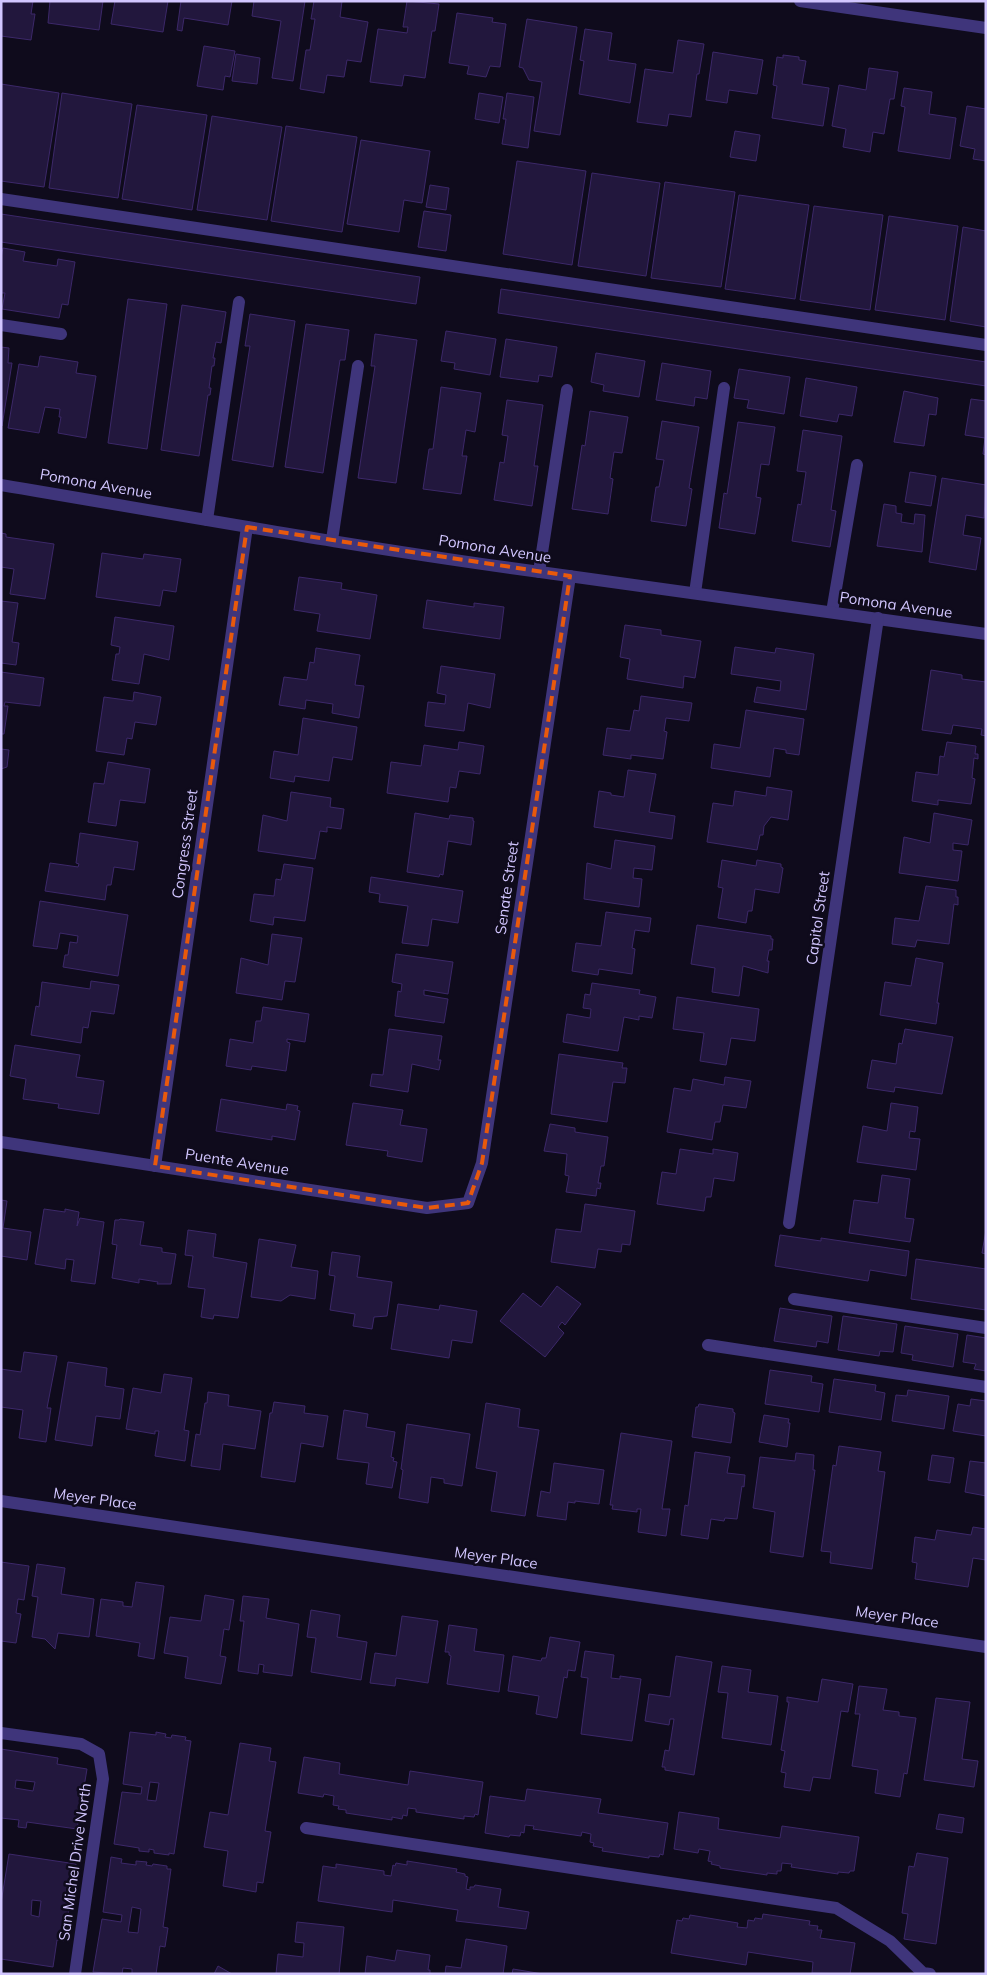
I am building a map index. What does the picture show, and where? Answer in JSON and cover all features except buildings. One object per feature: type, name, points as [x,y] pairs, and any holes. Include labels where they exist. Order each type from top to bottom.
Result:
[{"type":"street","points":[[800,1],[986,28]]},
{"type":"street","points":[[1,199],[986,345]]},
{"type":"street","points":[[206,520],[239,302]]},
{"type":"street","points":[[1,325],[61,334]]},
{"type":"street","points":[[332,540],[358,366]]},
{"type":"street","points":[[695,593],[724,388]]},
{"type":"street","points":[[539,572],[567,390]]},
{"type":"street","points":[[832,612],[857,465]]},
{"type":"street","name":"Pomona Avenue","points":[[1,485],[247,527],[539,572],[986,634]]},
{"type":"street","name":"Congress Street","points":[[155,1166],[247,527]]},
{"type":"street","name":"Senate Street","points":[[468,1203],[482,1163],[570,576]]},
{"type":"street","name":"Capitol Street","points":[[789,1223],[878,618]]},
{"type":"street","name":"Puente Avenue","points":[[1,1142],[427,1208],[468,1203]]},
{"type":"street","points":[[794,1299],[986,1328]]},
{"type":"street","points":[[708,1345],[986,1387]]},
{"type":"street","name":"Meyer Place","points":[[1,1501],[986,1647]]},
{"type":"street","name":"San Michel Drive North","points":[[1,1733],[81,1744],[99,1754],[103,1779],[75,1974]]},
{"type":"street","points":[[306,1828],[836,1908],[890,1941],[923,1973],[930,1974]]},
{"type":"highlighted area","points":[[247,527],[570,576],[482,1163],[468,1203],[427,1208],[155,1166]]}]
